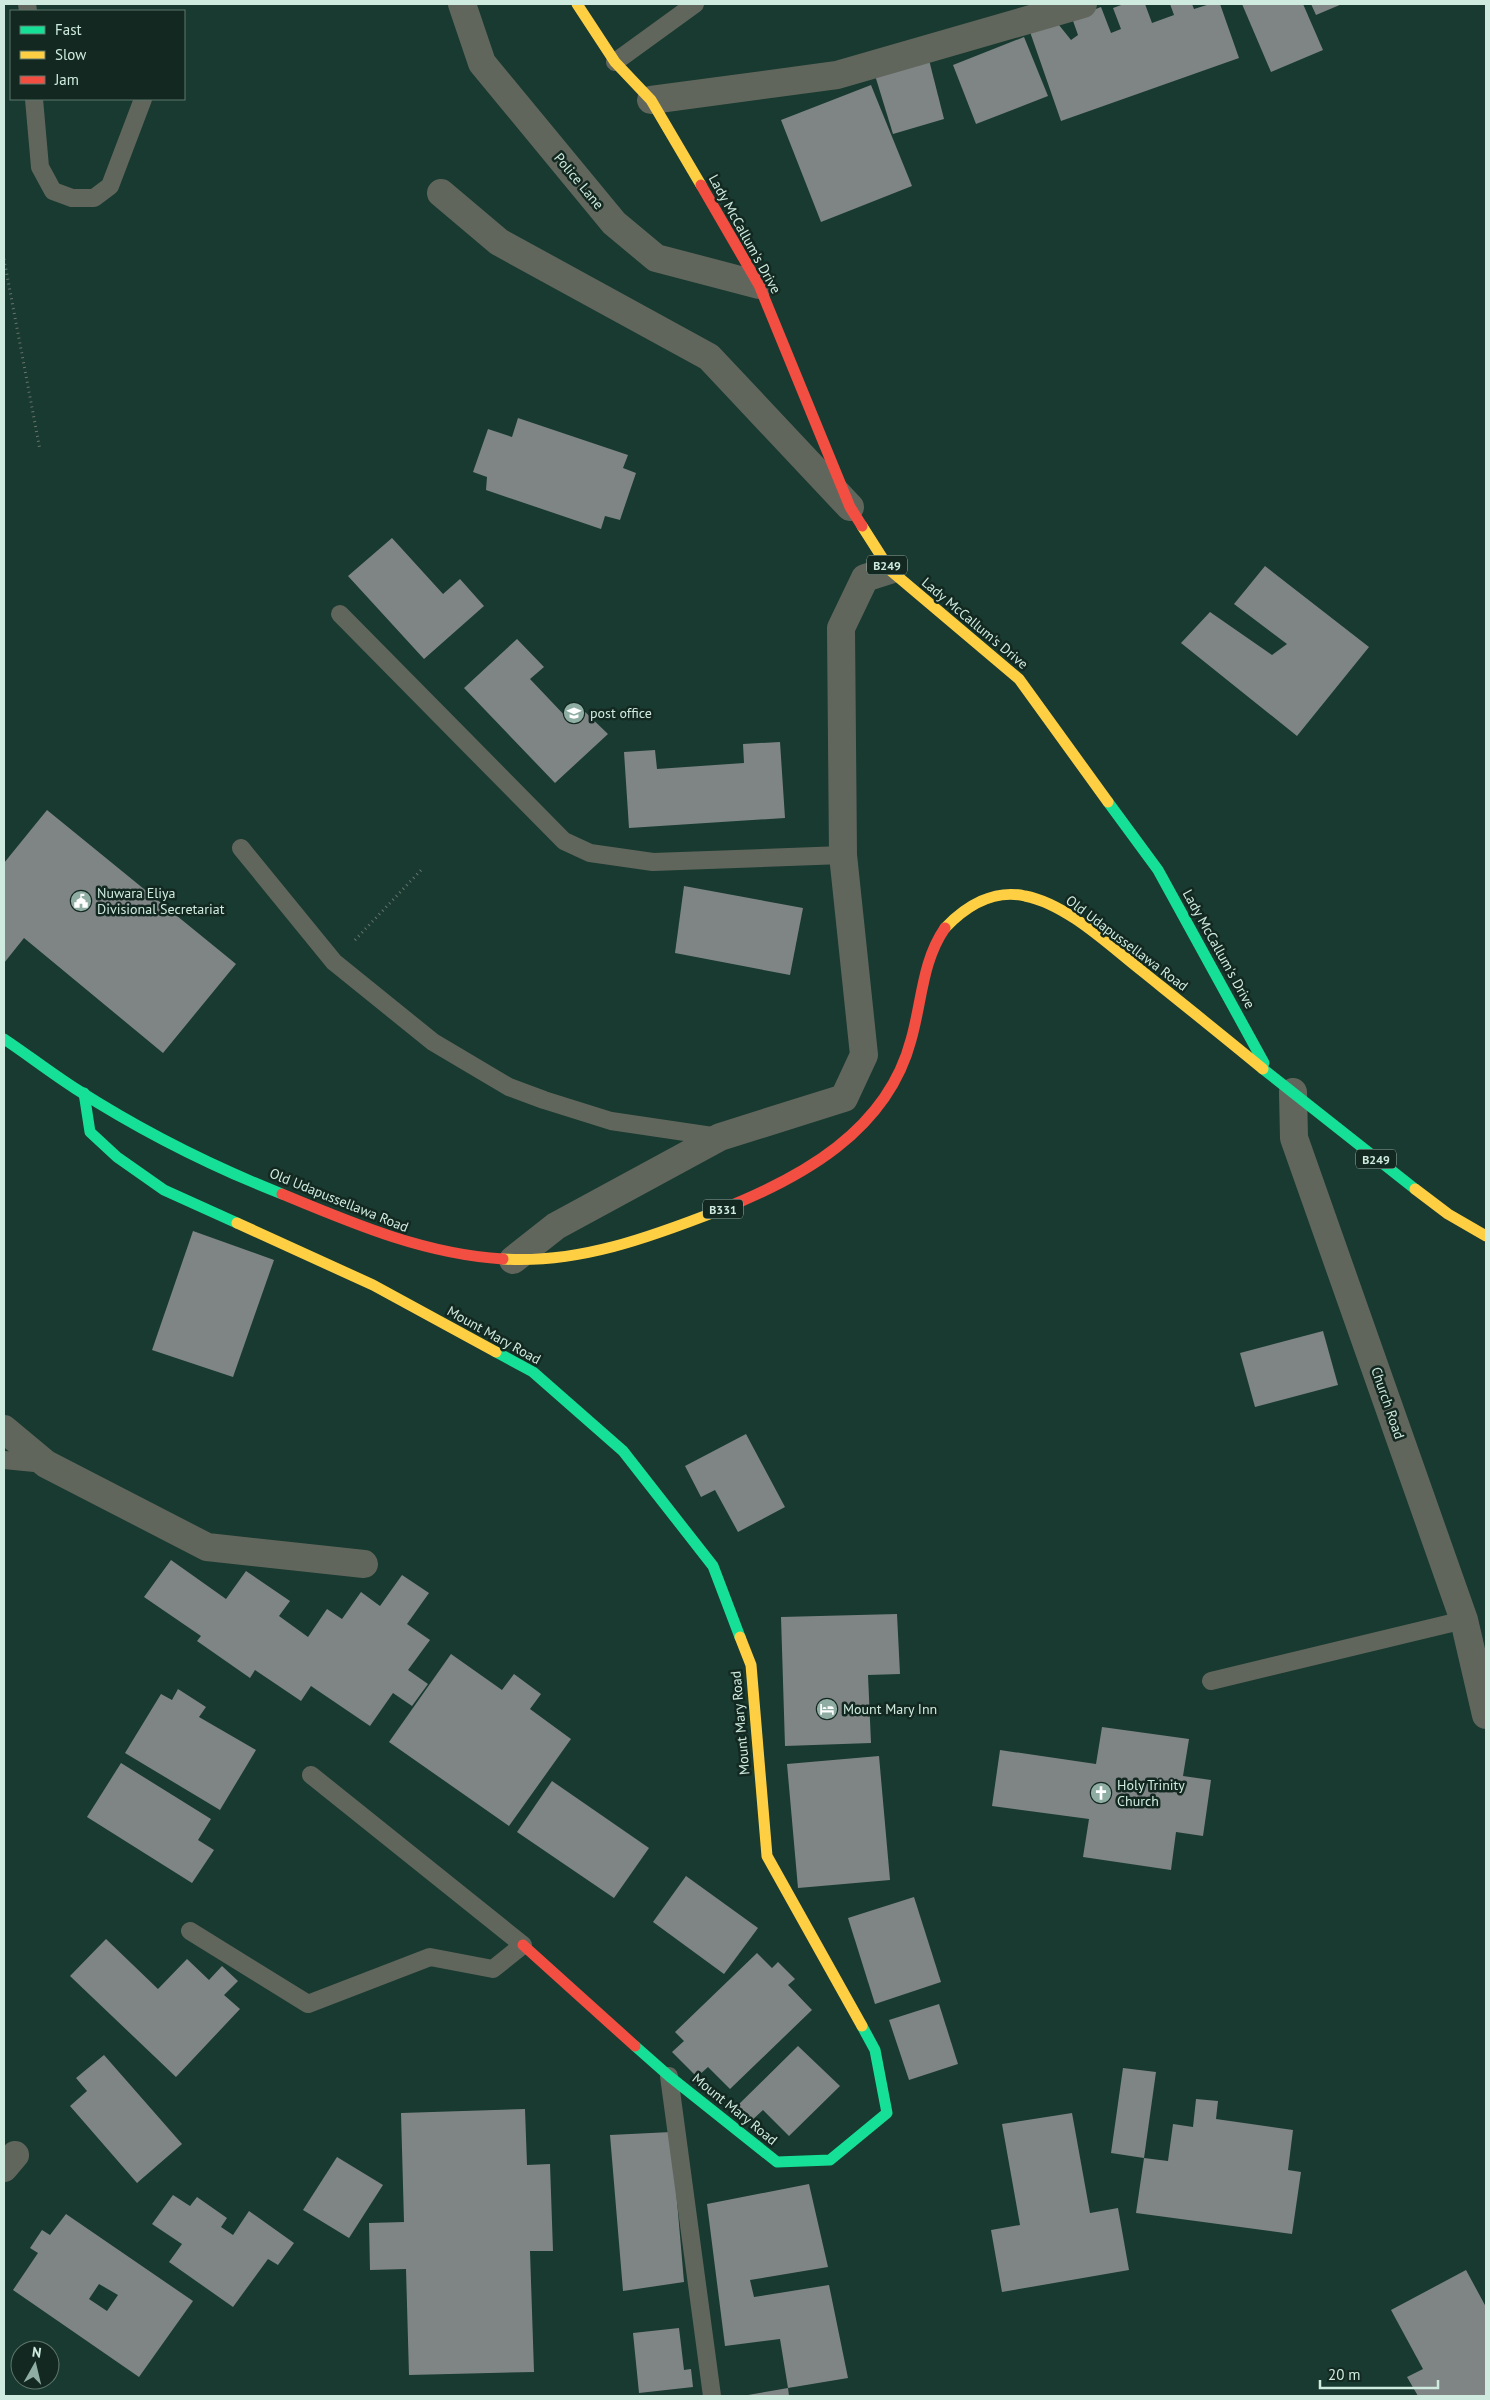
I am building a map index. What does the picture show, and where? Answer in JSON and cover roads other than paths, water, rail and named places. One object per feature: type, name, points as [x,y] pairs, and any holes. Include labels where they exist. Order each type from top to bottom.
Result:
[{"type":"main road","name":"Lady McCallum's Drive","points":[[578,4],[614,62],[651,100],[759,285],[850,507],[890,570],[1019,679],[1158,870],[1271,1075],[1441,1208],[1486,1236]]},
{"type":"main road","name":"Old Udapussellawa Road","points":[[4,1039],[84,1094],[233,1174],[361,1228],[415,1246],[468,1257],[513,1260],[560,1258],[598,1251],[683,1224],[756,1196],[801,1174],[835,1149],[866,1120],[888,1093],[905,1062],[915,1027],[930,956],[939,935],[950,919],[968,906],[993,896],[1021,893],[1049,903],[1089,929],[1271,1075]]},
{"type":"main road","name":"Mount Mary Road","points":[[84,1094],[90,1132],[117,1157],[164,1190],[373,1285],[533,1372],[622,1451],[713,1566],[751,1665],[767,1856],[875,2050],[887,2113],[830,2160],[778,2162],[669,2076],[523,1945]]},
{"type":"street","name":"Police Lane","points":[[462,4],[482,64],[614,223],[656,258],[759,285]]},
{"type":"street","points":[[651,100],[837,75],[1083,4]]},
{"type":"street","points":[[441,193],[499,242],[709,357],[850,507]]},
{"type":"street","points":[[513,1260],[556,1226],[720,1137],[844,1098],[864,1055],[843,855],[841,628],[865,578],[890,570]]},
{"type":"street","name":"Church Road","points":[[1293,1092],[1294,1138],[1464,1620],[1486,1715]]},
{"type":"street","points":[[4,1429],[46,1464],[207,1547],[364,1564]]},
{"type":"lane","points":[[614,62],[694,4]]},
{"type":"lane","points":[[34,100],[40,167],[53,191],[72,198],[94,198],[110,186],[142,100]]},
{"type":"lane","points":[[340,614],[564,841],[590,853],[653,862],[843,855]]},
{"type":"lane","points":[[240,848],[334,962],[434,1042],[509,1087],[611,1122],[720,1137]]},
{"type":"lane","points":[[4,1460],[46,1464]]},
{"type":"lane","points":[[1211,1681],[1464,1620]]},
{"type":"lane","points":[[190,1931],[308,2004],[430,1957],[493,1968],[523,1945],[311,1775]]},
{"type":"lane","points":[[669,2076],[712,2396]]},
{"type":"place","name":"post office","points":[[574,713]]},
{"type":"place","name":"Nuwara Eliya Divisional Secretariat","points":[[81,901]]},
{"type":"place","name":"Mount Mary Inn","points":[[827,1709]]},
{"type":"place","name":"Holy Trinity Church","points":[[1101,1793]]}]
